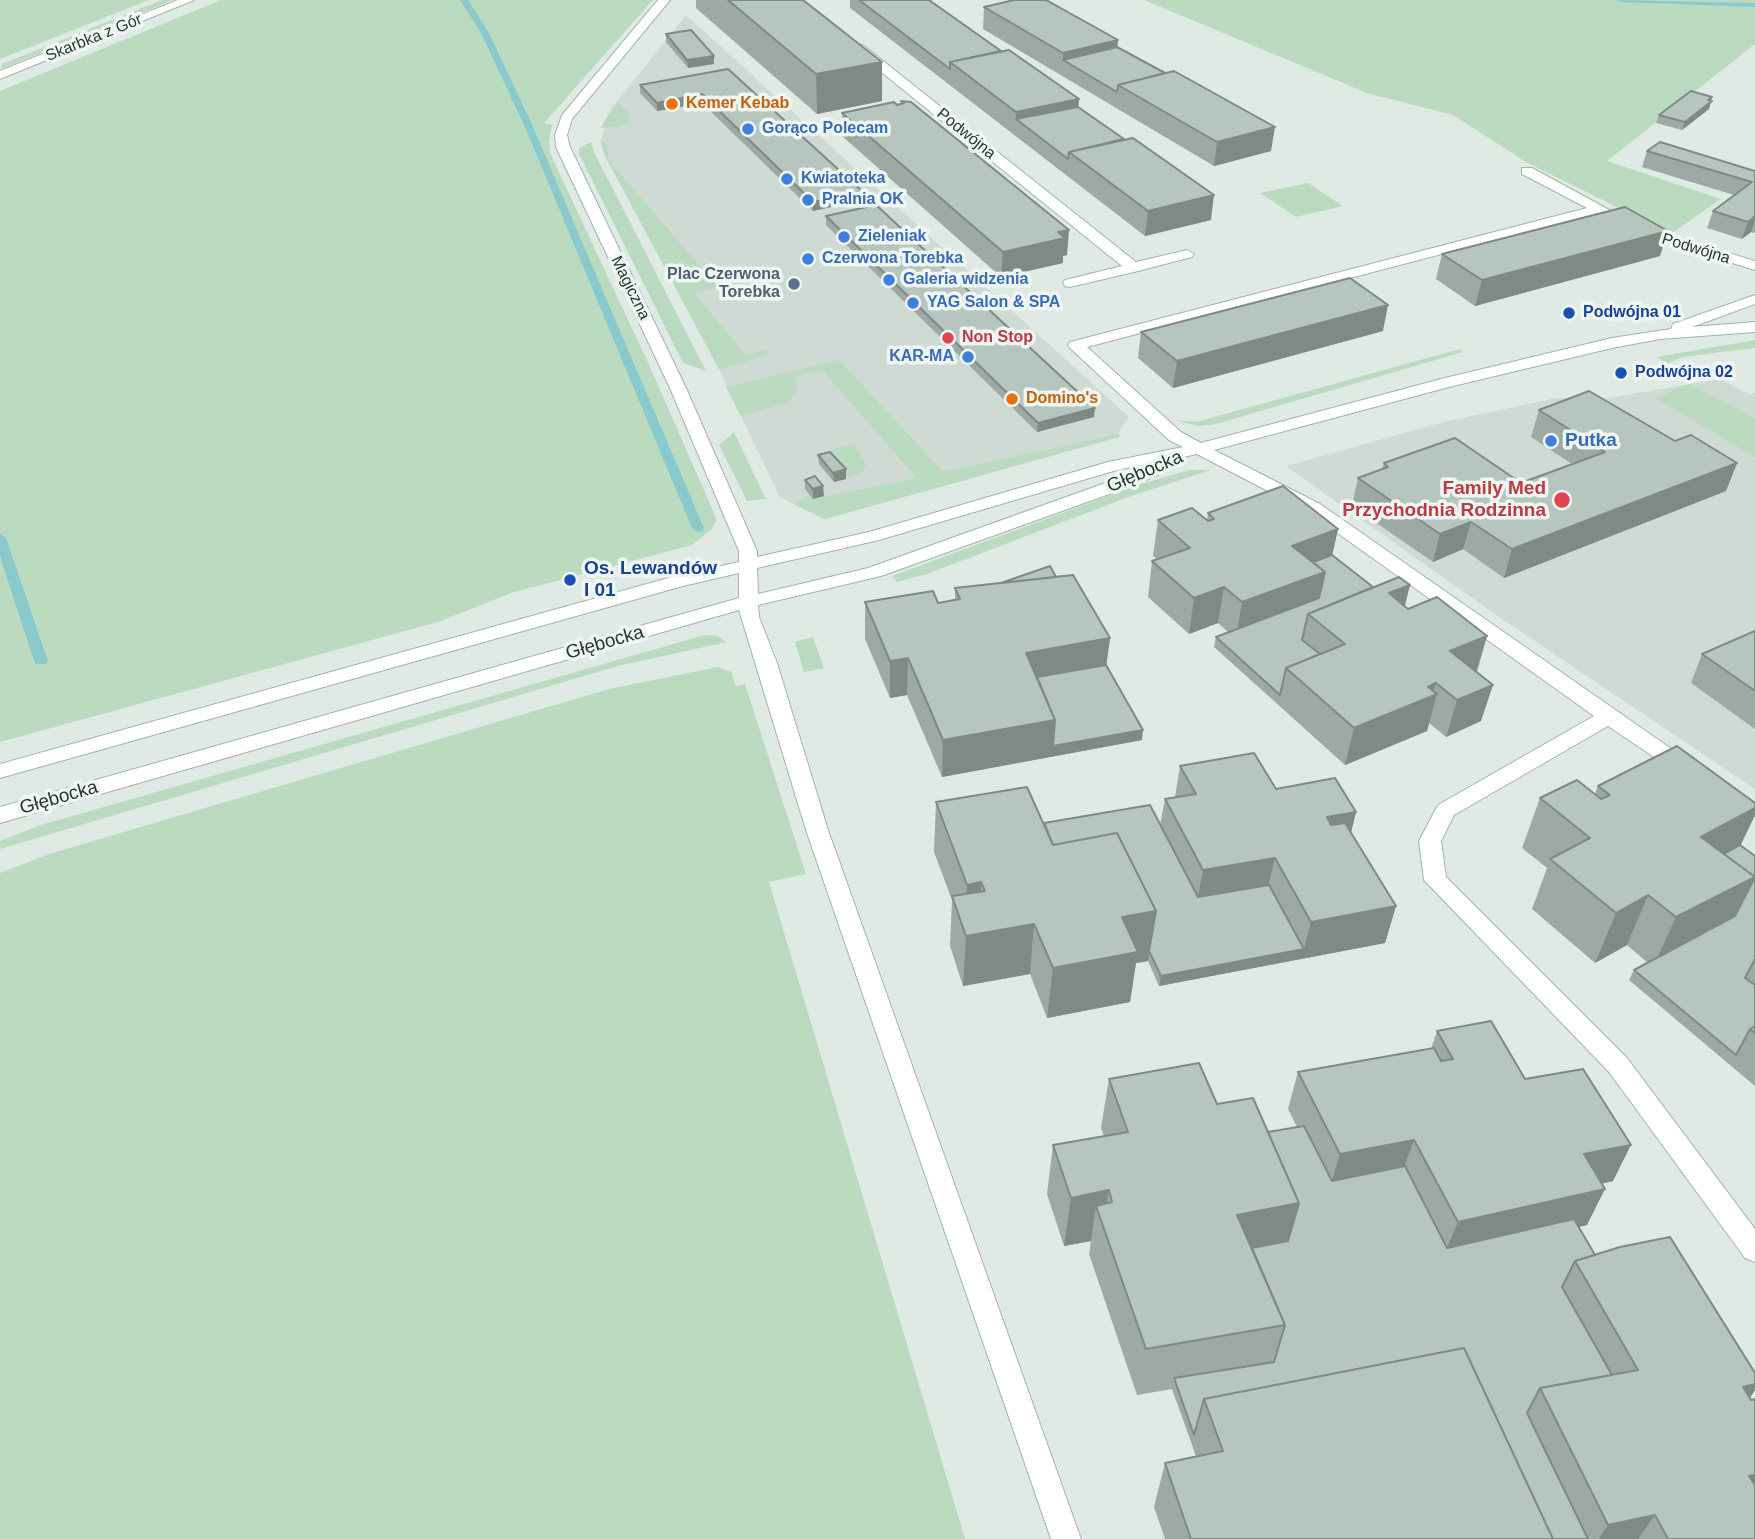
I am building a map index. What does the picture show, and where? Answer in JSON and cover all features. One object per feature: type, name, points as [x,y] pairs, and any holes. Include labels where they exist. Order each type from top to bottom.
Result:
[{"type":"street","name":"Skarbka z Gór","points":[[0,75],[188,0]]},
{"type":"street","name":"Magiczna","points":[[664,0],[566,118],[561,135],[563,147],[678,388],[748,551],[749,617],[767,663],[817,830],[1066,1539]]},
{"type":"street","name":"Podwójna","points":[[846,37],[1134,268]]},
{"type":"street","name":"Podwójna","points":[[1527,171],[1658,238],[1755,266]]},
{"type":"street","points":[[1599,209],[1076,345],[1174,436],[1314,508],[1609,717],[1700,778]]},
{"type":"street","points":[[1070,283],[1187,254]]},
{"type":"street","name":"Głębocka","points":[[1660,334],[1735,304],[1755,299]]},
{"type":"street","name":"Głębocka","points":[[0,771],[576,609],[873,536],[1114,466],[1201,449],[1446,383],[1660,334],[1755,327]]},
{"type":"street","name":"Głębocka","points":[[0,816],[747,602],[890,567],[1131,480],[1201,449]]},
{"type":"street","points":[[1609,717],[1446,810],[1430,841],[1435,880],[1618,1065],[1755,1250]]},
{"type":"shaded area","name":"Czerwona Torebka","points":[[686,15],[1129,417],[1119,431],[1119,437],[825,519],[779,496],[719,369],[604,154],[601,140],[605,129],[601,128],[611,109]]},
{"type":"shaded area","points":[[1720,379],[1750,395],[1755,393],[1755,789],[1489,610],[1286,466],[1444,422],[1556,398],[1603,399]]},
{"type":"green space","points":[[0,0],[149,0],[0,59]]},
{"type":"green space","points":[[162,0],[173,0],[1,69],[2,64]]},
{"type":"green space","points":[[221,0],[653,0],[544,123],[552,125],[550,153],[651,369],[717,520],[711,530],[692,545],[511,593],[438,622],[0,742],[0,91]]},
{"type":"green space","points":[[1144,0],[1755,0],[1755,44],[1607,161],[1721,199],[1671,234],[1526,162],[1453,115],[1367,93]]},
{"type":"green space","points":[[618,101],[630,115],[629,122],[617,127],[601,128]]},
{"type":"green space","points":[[601,140],[607,144],[609,161],[718,287],[694,293],[745,354],[770,349],[765,356],[719,369],[604,154]]},
{"type":"green space","points":[[591,142],[706,371],[683,363],[579,154],[579,148]]},
{"type":"green space","points":[[1308,183],[1343,206],[1296,217],[1260,193]]},
{"type":"green space","points":[[1755,340],[1755,348],[1682,357],[1667,364],[1657,357]]},
{"type":"green space","points":[[1460,349],[1463,352],[1216,424],[1198,426],[1175,420],[1196,422]]},
{"type":"green space","points":[[839,360],[943,472],[1121,434],[1119,437],[825,519],[794,504],[810,495],[814,499],[917,478],[822,370],[795,377],[799,389],[789,402],[744,415],[740,415],[726,387]]},
{"type":"green space","points":[[1689,384],[1755,418],[1755,457],[1656,398]]},
{"type":"green space","points":[[734,432],[766,499],[747,501],[719,445]]},
{"type":"green space","points":[[853,444],[866,464],[862,473],[849,478],[827,451]]},
{"type":"green space","points":[[1189,470],[1211,470],[1131,496],[927,574],[897,582],[892,576],[1138,485]]},
{"type":"green space","points":[[705,635],[717,636],[727,642],[618,666],[0,849],[0,841],[41,825]]},
{"type":"green space","points":[[813,637],[824,668],[804,672],[795,642]]},
{"type":"green space","points":[[718,667],[731,672],[736,686],[745,684],[806,874],[769,882],[965,1539],[0,1539],[0,873],[49,854],[609,689]]},
{"type":"building","points":[[728,0],[803,0],[882,62],[816,74]]},
{"type":"building","points":[[859,0],[929,0],[1001,51],[950,62],[950,69]]},
{"type":"building","points":[[1014,0],[1046,0],[1118,40],[1063,53],[984,7]]},
{"type":"building","points":[[691,30],[714,56],[687,60],[666,34]]},
{"type":"building","points":[[1117,47],[1165,73],[1118,85],[1117,92],[1063,60]]},
{"type":"building","points":[[1009,50],[1079,99],[1016,112],[950,62]]},
{"type":"building","points":[[728,69],[862,191],[813,202],[702,94],[657,103],[640,85]]},
{"type":"building","points":[[1174,71],[1275,127],[1217,142],[1118,85]]},
{"type":"building","points":[[1691,91],[1712,97],[1708,100],[1712,101],[1685,122],[1659,115]]},
{"type":"building","points":[[901,101],[911,102],[1069,230],[1058,232],[1065,238],[1003,252],[842,113],[894,102],[897,105],[904,103]]},
{"type":"building","points":[[1078,107],[1124,139],[1069,152],[1068,159],[1016,119]]},
{"type":"building","points":[[1133,138],[1214,195],[1148,211],[1069,152]]},
{"type":"building","points":[[1660,142],[1755,171],[1755,216],[1748,222],[1713,211],[1752,182],[1647,151]]},
{"type":"building","points":[[876,205],[1095,408],[1038,423],[826,216]]},
{"type":"building","points":[[1625,207],[1668,231],[1482,280],[1442,254]]},
{"type":"building","points":[[1350,278],[1388,305],[1177,361],[1141,332]]},
{"type":"building","points":[[1589,391],[1675,441],[1691,435],[1737,463],[1512,549],[1471,522],[1440,534],[1358,478],[1388,467],[1384,463],[1455,438],[1521,483],[1605,452],[1539,410]]},
{"type":"building","points":[[830,452],[846,469],[833,473],[818,455]]},
{"type":"building","points":[[815,476],[823,486],[813,489],[805,480]]},
{"type":"building","points":[[1283,486],[1338,529],[1292,546],[1325,572],[1242,602],[1224,587],[1194,598],[1152,561],[1190,548],[1158,520],[1192,508],[1208,521],[1214,519],[1208,513]]},
{"type":"building","points":[[1332,555],[1373,587],[1308,614],[1302,640],[1320,654],[1286,668],[1280,695],[1216,637],[1319,598],[1325,572],[1313,562]]},
{"type":"building","points":[[1050,566],[1056,577],[1001,583]]},
{"type":"building","points":[[1073,575],[1110,638],[1026,653],[1055,720],[943,740],[908,658],[890,661],[865,602],[933,591],[938,603],[960,599],[955,588]]},
{"type":"building","points":[[1399,577],[1410,585],[1389,593],[1408,609],[1437,597],[1487,636],[1450,651],[1493,685],[1457,700],[1436,683],[1428,687],[1437,694],[1354,728],[1286,668],[1345,644],[1308,614]]},
{"type":"building","points":[[1755,631],[1755,691],[1702,654]]},
{"type":"building","points":[[1106,665],[1143,730],[1053,746],[1055,720],[1037,677]]},
{"type":"building","points":[[1677,746],[1755,803],[1755,808],[1701,837],[1755,877],[1676,917],[1648,895],[1616,913],[1550,859],[1590,838],[1540,798],[1577,780],[1601,799],[1610,795],[1598,786]]},
{"type":"building","points":[[1254,753],[1276,789],[1335,778],[1356,812],[1327,817],[1331,825],[1345,823],[1396,906],[1311,922],[1275,858],[1203,870],[1165,799],[1196,794],[1180,766]]},
{"type":"building","points":[[1027,787],[1053,845],[1117,833],[1156,911],[1122,917],[1138,952],[1053,968],[1034,924],[966,936],[952,896],[985,891],[981,882],[967,885],[936,802]]},
{"type":"building","points":[[1150,805],[1198,897],[1269,885],[1304,949],[1161,976],[1149,951],[1156,911],[1117,833],[1053,845],[1044,823]]},
{"type":"building","points":[[1740,845],[1755,856],[1755,877],[1724,854]]},
{"type":"building","points":[[1755,877],[1755,959],[1745,978],[1755,985],[1755,1026],[1750,1029],[1736,1055],[1634,970],[1735,916]]},
{"type":"building","points":[[1491,1021],[1525,1079],[1583,1069],[1631,1145],[1584,1154],[1605,1189],[1458,1222],[1414,1140],[1340,1154],[1298,1072],[1434,1048],[1441,1061],[1453,1059],[1437,1031]]},
{"type":"building","points":[[1199,1063],[1217,1104],[1253,1098],[1299,1203],[1237,1215],[1285,1325],[1146,1349],[1096,1206],[1112,1202],[1109,1190],[1071,1198],[1053,1145],[1128,1132],[1109,1079]]},
{"type":"building","points":[[1304,1126],[1332,1181],[1405,1166],[1447,1248],[1574,1219],[1595,1255],[1575,1261],[1562,1287],[1612,1375],[1540,1388],[1527,1413],[1588,1539],[1553,1539],[1464,1348],[1204,1399],[1194,1435],[1174,1378],[1274,1362],[1285,1325],[1252,1248],[1288,1241],[1299,1203],[1268,1132]]},
{"type":"building","points":[[1670,1237],[1755,1373],[1755,1384],[1743,1387],[1751,1400],[1755,1399],[1755,1475],[1749,1476],[1755,1485],[1755,1539],[1668,1539],[1655,1515],[1608,1525],[1540,1388],[1638,1370],[1575,1261],[1620,1247]]},
{"type":"building","points":[[1464,1348],[1553,1539],[1191,1539],[1165,1463],[1223,1451],[1204,1399]]},
{"type":"waterway","points":[[464,0],[485,33],[529,127],[698,528]]},
{"type":"waterway","points":[[1621,0],[1755,5]]},
{"type":"waterway","points":[[0,538],[41,661]]},
{"type":"place","name":"Kemer Kebab","points":[[672,104]]},
{"type":"place","name":"Gorąco Polecam","points":[[748,129]]},
{"type":"place","name":"Kwiatoteka","points":[[787,179]]},
{"type":"place","name":"Pralnia OK","points":[[808,200]]},
{"type":"place","name":"Zieleniak","points":[[844,237]]},
{"type":"place","name":"Czerwona Torebka","points":[[808,259]]},
{"type":"place","name":"Galeria widzenia","points":[[889,280]]},
{"type":"place","name":"Plac Czerwona Torebka","points":[[794,284]]},
{"type":"place","name":"YAG Salon & SPA","points":[[913,303]]},
{"type":"place","name":"Podwójna 01","points":[[1569,313]]},
{"type":"place","name":"Non Stop","points":[[948,338]]},
{"type":"place","name":"KAR-MA","points":[[968,357]]},
{"type":"place","name":"Podwójna 02","points":[[1621,373]]},
{"type":"place","name":"Domino's","points":[[1012,399]]},
{"type":"place","name":"Putka","points":[[1551,441]]},
{"type":"place","name":"Family Med Przychodnia Rodzinna","points":[[1562,500]]},
{"type":"place","name":"Os. Lewandów I 01","points":[[570,580]]}]
